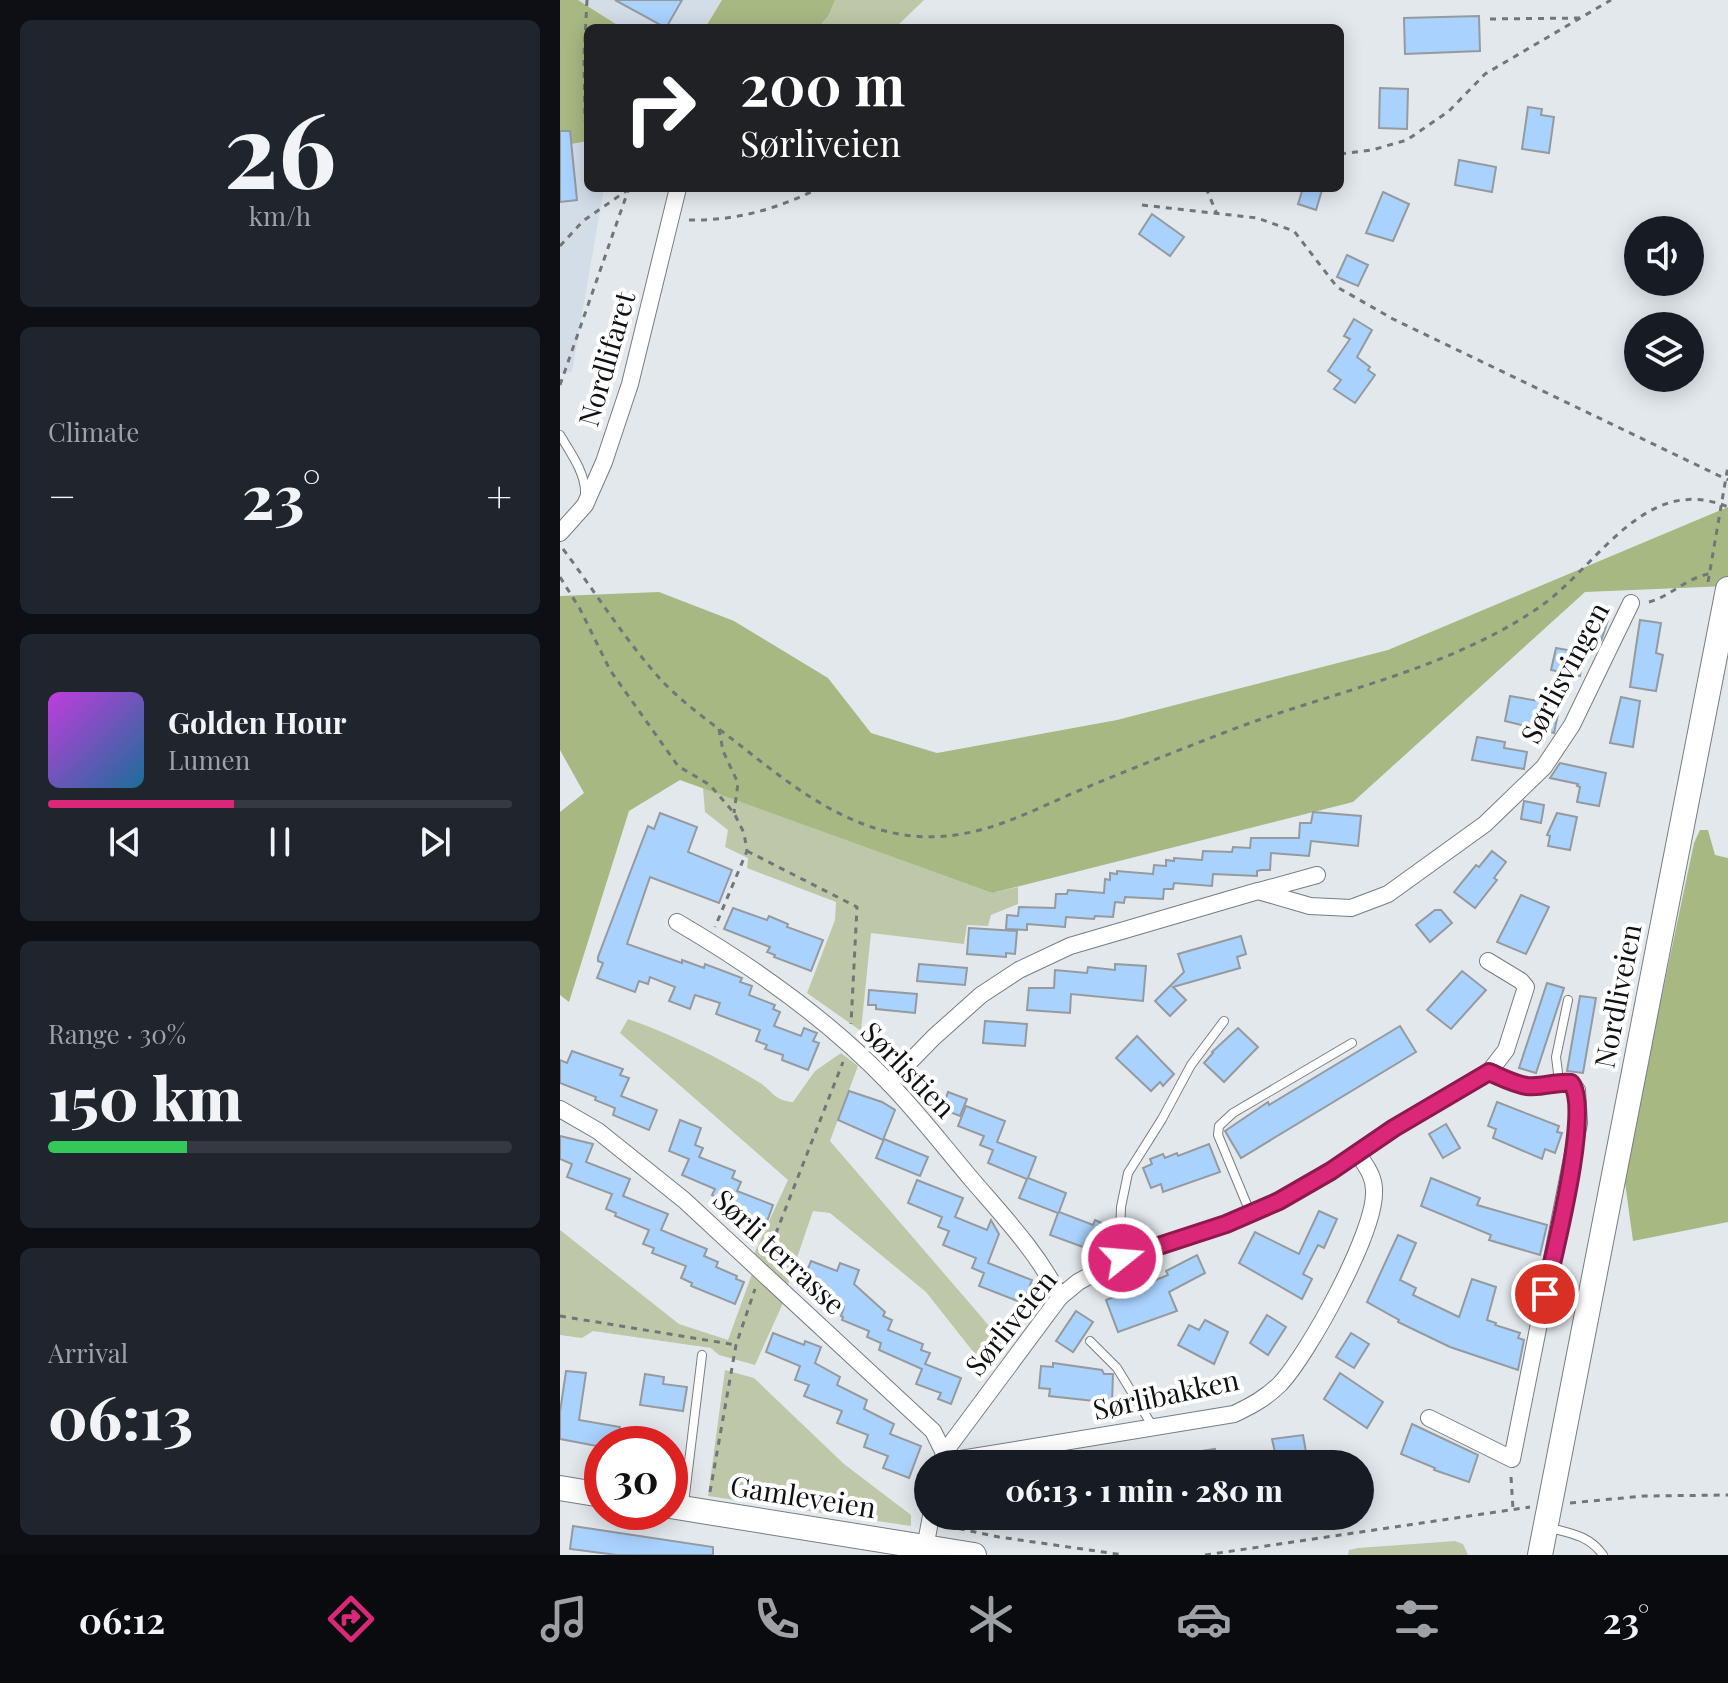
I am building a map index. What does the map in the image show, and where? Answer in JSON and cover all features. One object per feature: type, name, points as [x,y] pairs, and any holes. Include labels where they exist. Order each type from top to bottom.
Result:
[{"type":"main road","name":"Nordliveien","points":[[1540,1555],[1719,582]]},
{"type":"main road","points":[[560,1488],[584,1492]]},
{"type":"main road","name":"Gamleveien","points":[[688,1509],[974,1555]]},
{"type":"street","name":"Nordlifaret","points":[[560,533],[585,505],[604,462],[630,384],[677,192]]},
{"type":"street","name":"Sørlisvingen","points":[[1258,891],[1310,906],[1351,908],[1388,894],[1485,824],[1544,767],[1572,725],[1631,603]]},
{"type":"street","points":[[889,1083],[969,1006],[1019,970],[1070,946],[1317,875]]},
{"type":"street","name":"Sørlistien","points":[[677,922],[780,988],[836,1033],[889,1083],[1025,1242],[1060,1297]]},
{"type":"street","name":"Sørliveien","points":[[949,1450],[1060,1297],[1078,1282],[1122,1258],[1226,1224],[1279,1201],[1489,1072],[1506,1050],[1526,987],[1488,961]]},
{"type":"street","points":[[1429,1418],[1512,1459],[1579,1123],[1577,1090],[1571,1083],[1559,1081],[1551,1086],[1524,1086],[1489,1072]]},
{"type":"street","name":"Sørli terrasse","points":[[560,1109],[598,1131],[644,1166],[761,1271],[933,1431],[939,1450]]},
{"type":"street","name":"Sørlibakken","points":[[1006,1450],[1234,1414],[1257,1403],[1296,1365],[1337,1294],[1371,1215],[1375,1191],[1371,1173],[1358,1154]]},
{"type":"street","points":[[925,1548],[933,1530]]},
{"type":"lane","points":[[560,435],[572,454],[585,486],[585,505]]},
{"type":"lane","points":[[1559,1081],[1556,1057],[1568,1000]]},
{"type":"lane","points":[[1122,1258],[1121,1207],[1128,1173],[1191,1065],[1224,1021]]},
{"type":"lane","points":[[1250,1212],[1218,1135],[1219,1126],[1233,1113],[1352,1043]]},
{"type":"lane","points":[[1090,1341],[1117,1368],[1153,1427]]},
{"type":"lane","points":[[688,1499],[702,1355]]},
{"type":"lane","points":[[1546,1527],[1581,1536],[1603,1555]]},
{"type":"path","points":[[586,24],[587,0]]},
{"type":"path","points":[[1344,154],[1372,150],[1407,140],[1449,111],[1485,74],[1611,0]]},
{"type":"path","points":[[1490,19],[1584,18]]},
{"type":"path","points":[[560,246],[583,221],[623,192]]},
{"type":"path","points":[[560,385],[628,192]]},
{"type":"path","points":[[671,219],[717,221],[762,212],[810,192]]},
{"type":"path","points":[[1208,192],[1217,214]]},
{"type":"path","points":[[1142,205],[1257,218],[1294,231],[1337,287],[1393,319],[1728,480]]},
{"type":"path","points":[[560,545],[616,623],[664,682],[719,729],[828,809],[851,821],[892,834],[917,837],[965,833],[1006,821],[1276,713],[1419,668],[1466,649],[1541,606],[1570,582],[1605,545],[1635,520],[1653,510],[1672,502],[1695,498],[1728,507]]},
{"type":"path","points":[[560,577],[580,609],[610,670],[678,766],[710,785],[734,813],[744,833],[747,851],[710,941]]},
{"type":"path","points":[[1631,603],[1652,602],[1693,577],[1719,582]]},
{"type":"path","points":[[719,729],[723,751],[738,783],[734,813]]},
{"type":"path","points":[[688,1506],[761,1271]]},
{"type":"path","points":[[560,1316],[736,1345]]},
{"type":"path","points":[[1512,1459],[1513,1509]]},
{"type":"path","points":[[1562,1504],[1694,1493],[1728,1495]]},
{"type":"path","points":[[1205,1555],[1532,1506]]},
{"type":"path","points":[[980,1530],[1031,1542],[1124,1555]]},
{"type":"shaded area","points":[[578,0],[722,0],[707,24],[616,24]]},
{"type":"shaded area","points":[[584,142],[584,192],[603,192],[572,372],[560,373],[560,146]]},
{"type":"green space","points":[[560,0],[578,0],[616,24],[584,24],[584,142],[560,146]]},
{"type":"green space","points":[[722,0],[835,0],[821,24],[707,24]]},
{"type":"green space","points":[[835,0],[924,0],[899,24],[821,24]]},
{"type":"green space","points":[[1728,507],[1728,586],[1585,592],[1353,802],[992,893],[680,780],[629,811],[569,1002],[560,995],[560,812],[584,793],[560,750],[560,596],[659,592],[734,621],[828,678],[871,733],[937,753],[1117,720],[1388,650]]},
{"type":"green space","points":[[703,788],[992,893],[1018,887],[1018,904],[991,915],[988,926],[967,925],[964,944],[871,933],[861,1031],[807,993],[835,920],[836,902],[747,868],[748,858],[725,847],[728,830],[705,812]]},
{"type":"green space","points":[[1700,830],[1708,830],[1715,855],[1728,858],[1728,1222],[1633,1241],[1624,1175],[1694,843]]},
{"type":"green space","points":[[628,1019],[710,1055],[786,1101],[793,1102],[815,1071],[841,1053],[858,1066],[830,1141],[1003,1342],[992,1363],[986,1368],[926,1292],[830,1213],[813,1211],[787,1287],[754,1254],[788,1180],[620,1033]]},
{"type":"green space","points":[[560,1230],[679,1324],[728,1340],[752,1274],[783,1303],[755,1365],[719,1355],[711,1348],[593,1331],[582,1338],[560,1335]]},
{"type":"green space","points":[[725,1370],[754,1378],[844,1464],[911,1515],[911,1526],[708,1496]]},
{"type":"green space","points":[[1455,1541],[1463,1544],[1468,1555],[1348,1555],[1349,1550],[1358,1548]]},
{"type":"building","points":[[615,0],[682,0],[668,24],[659,24]]},
{"type":"building","points":[[1479,16],[1480,51],[1405,54],[1404,18]]},
{"type":"building","points":[[1380,88],[1408,89],[1407,129],[1379,128]]},
{"type":"building","points":[[1528,107],[1542,109],[1541,115],[1554,117],[1549,153],[1522,149]]},
{"type":"building","points":[[560,131],[570,131],[577,200],[560,202]]},
{"type":"building","points":[[1459,160],[1496,167],[1492,192],[1455,185]]},
{"type":"building","points":[[1302,192],[1321,192],[1316,210],[1298,204]]},
{"type":"building","points":[[1383,192],[1409,204],[1393,241],[1366,233]]},
{"type":"building","points":[[1152,214],[1184,237],[1170,256],[1139,234]]},
{"type":"building","points":[[1347,255],[1368,265],[1358,286],[1337,277]]},
{"type":"building","points":[[1354,319],[1372,330],[1357,357],[1375,375],[1355,403],[1334,389],[1341,380],[1328,371],[1350,339],[1344,336]]},
{"type":"building","points":[[1589,617],[1608,620],[1601,641],[1585,638]]},
{"type":"building","points":[[1640,620],[1661,623],[1656,653],[1663,655],[1656,691],[1630,687]]},
{"type":"building","points":[[1556,648],[1584,653],[1580,676],[1551,670]]},
{"type":"building","points":[[1510,696],[1545,702],[1543,711],[1558,714],[1554,733],[1505,721]]},
{"type":"building","points":[[1621,697],[1640,701],[1633,747],[1610,743]]},
{"type":"building","points":[[1477,737],[1505,742],[1504,748],[1527,752],[1524,769],[1472,760]]},
{"type":"building","points":[[1560,763],[1606,773],[1599,806],[1577,802],[1578,784],[1550,778]]},
{"type":"building","points":[[1524,801],[1544,805],[1541,823],[1521,819]]},
{"type":"building","points":[[1313,812],[1361,816],[1358,846],[1311,841],[1309,856],[1271,853],[1270,870],[1257,871],[1257,876],[1213,874],[1212,886],[1174,883],[1173,889],[1164,889],[1163,899],[1125,897],[1124,903],[1115,902],[1113,917],[1066,917],[1065,927],[1027,924],[1027,930],[1006,929],[1007,915],[1018,916],[1019,907],[1055,908],[1056,894],[1067,894],[1068,890],[1104,893],[1105,879],[1110,880],[1110,873],[1153,874],[1154,865],[1166,866],[1166,860],[1202,860],[1203,851],[1232,852],[1233,847],[1250,848],[1251,838],[1299,838],[1300,823],[1311,823]]},
{"type":"building","points":[[660,813],[697,827],[688,852],[732,870],[719,903],[650,877],[627,944],[682,963],[682,960],[704,968],[705,964],[742,978],[740,982],[752,986],[749,995],[775,1005],[773,1009],[780,1012],[774,1026],[801,1036],[804,1028],[817,1033],[813,1041],[819,1043],[808,1070],[782,1060],[783,1055],[765,1049],[767,1045],[756,1041],[760,1030],[716,1014],[720,1003],[695,995],[690,1009],[669,1001],[675,987],[650,977],[648,984],[639,981],[635,992],[597,978],[603,963],[598,961],[598,957],[628,878],[648,826],[654,829]]},
{"type":"building","points":[[1557,813],[1577,817],[1570,850],[1548,846],[1550,836],[1547,835]]},
{"type":"building","points":[[1492,851],[1506,862],[1494,878],[1497,880],[1475,908],[1454,892]]},
{"type":"building","points":[[1521,895],[1549,907],[1526,954],[1497,942]]},
{"type":"building","points":[[733,908],[767,920],[769,916],[788,924],[787,927],[823,940],[811,971],[774,957],[767,952],[770,947],[724,929]]},
{"type":"building","points":[[1435,910],[1441,910],[1452,923],[1430,942],[1416,925]]},
{"type":"building","points":[[969,928],[1017,931],[1015,954],[1006,953],[1006,957],[967,954]]},
{"type":"building","points":[[1241,936],[1246,954],[1237,957],[1240,968],[1173,987],[1186,1000],[1170,1016],[1155,1001],[1184,972],[1178,954]]},
{"type":"building","points":[[919,964],[967,968],[965,985],[917,981]]},
{"type":"building","points":[[1115,964],[1146,966],[1143,1001],[1071,994],[1070,1013],[1027,1010],[1029,988],[1054,988],[1055,970],[1087,973],[1088,967],[1115,970]]},
{"type":"building","points":[[1462,971],[1486,990],[1451,1029],[1427,1010]]},
{"type":"building","points":[[1547,983],[1564,988],[1536,1073],[1519,1068]]},
{"type":"building","points":[[869,990],[917,994],[915,1013],[876,1009],[876,1005],[868,1005]]},
{"type":"building","points":[[1580,996],[1596,998],[1583,1073],[1567,1071]]},
{"type":"building","points":[[985,1021],[1027,1024],[1025,1046],[983,1043]]},
{"type":"building","points":[[1400,1026],[1416,1052],[1241,1158],[1225,1131],[1268,1102],[1269,1105]]},
{"type":"building","points":[[1238,1028],[1258,1047],[1224,1082],[1204,1063]]},
{"type":"building","points":[[1137,1036],[1174,1074],[1163,1086],[1160,1082],[1151,1091],[1116,1058]]},
{"type":"building","points":[[572,1051],[623,1069],[620,1075],[629,1078],[621,1096],[657,1110],[649,1130],[613,1115],[615,1108],[595,1100],[596,1097],[560,1083],[560,1060],[567,1063]]},
{"type":"building","points":[[849,1091],[882,1102],[895,1110],[883,1140],[838,1120]]},
{"type":"building","points":[[948,1092],[967,1099],[960,1116],[942,1109]]},
{"type":"building","points":[[1497,1102],[1559,1126],[1557,1132],[1562,1133],[1555,1153],[1545,1149],[1542,1159],[1493,1138],[1496,1129],[1488,1126]]},
{"type":"building","points":[[966,1106],[1005,1121],[997,1142],[1036,1157],[1028,1178],[1066,1193],[1059,1212],[1093,1225],[1095,1220],[1112,1227],[1103,1250],[1085,1243],[1083,1247],[1050,1235],[1058,1213],[1019,1198],[1027,1179],[988,1163],[993,1150],[980,1145],[984,1136],[958,1126]]},
{"type":"building","points":[[680,1120],[701,1128],[695,1145],[703,1148],[699,1157],[735,1171],[732,1178],[741,1182],[737,1191],[773,1205],[765,1227],[728,1212],[731,1205],[712,1195],[715,1189],[682,1175],[689,1159],[669,1151]]},
{"type":"building","points":[[1446,1124],[1460,1148],[1443,1158],[1429,1134]]},
{"type":"building","points":[[560,1136],[593,1144],[586,1162],[630,1179],[623,1196],[668,1214],[661,1230],[707,1249],[704,1256],[718,1262],[716,1267],[744,1282],[735,1304],[691,1286],[692,1283],[681,1278],[686,1266],[652,1253],[654,1248],[643,1244],[649,1230],[606,1209],[612,1194],[567,1177],[572,1164],[560,1159]]},
{"type":"building","points":[[884,1139],[928,1157],[920,1176],[876,1158]]},
{"type":"building","points":[[1209,1144],[1220,1172],[1163,1192],[1161,1184],[1151,1188],[1143,1168],[1152,1164],[1150,1159],[1163,1154],[1165,1158],[1177,1153],[1178,1156]]},
{"type":"building","points":[[1431,1178],[1480,1198],[1477,1205],[1547,1225],[1540,1255],[1489,1240],[1491,1235],[1421,1206]]},
{"type":"building","points":[[917,1180],[963,1198],[955,1217],[987,1230],[991,1220],[999,1234],[988,1263],[1032,1280],[1023,1303],[979,1286],[984,1273],[972,1268],[976,1258],[943,1245],[949,1231],[938,1227],[942,1217],[908,1203]]},
{"type":"building","points":[[1319,1211],[1337,1219],[1324,1248],[1318,1245],[1303,1274],[1312,1279],[1302,1299],[1239,1263],[1255,1232],[1299,1254]]},
{"type":"building","points":[[1398,1235],[1416,1243],[1400,1280],[1416,1288],[1413,1295],[1459,1317],[1472,1279],[1496,1287],[1487,1320],[1520,1333],[1518,1338],[1524,1340],[1518,1370],[1450,1347],[1398,1322],[1367,1302]]},
{"type":"building","points":[[1197,1255],[1205,1273],[1169,1292],[1177,1311],[1118,1332],[1106,1300],[1168,1275],[1166,1271]]},
{"type":"building","points":[[811,1261],[837,1271],[840,1263],[859,1270],[854,1284],[885,1312],[883,1316],[892,1320],[888,1330],[923,1344],[921,1350],[930,1353],[925,1364],[961,1378],[951,1404],[938,1399],[941,1393],[916,1384],[922,1369],[879,1350],[881,1343],[867,1337],[869,1331],[842,1320],[844,1307],[826,1296],[828,1291],[803,1281]]},
{"type":"building","points":[[1076,1311],[1093,1322],[1073,1352],[1056,1341]]},
{"type":"building","points":[[1267,1315],[1286,1327],[1268,1355],[1250,1343]]},
{"type":"building","points":[[1205,1320],[1228,1332],[1214,1364],[1178,1345],[1189,1325],[1199,1330]]},
{"type":"building","points":[[773,1333],[804,1345],[805,1341],[821,1347],[815,1363],[840,1377],[837,1385],[867,1400],[864,1409],[894,1424],[890,1434],[921,1446],[920,1450],[914,1450],[914,1465],[909,1478],[883,1468],[888,1456],[864,1447],[868,1435],[837,1423],[842,1411],[804,1396],[809,1385],[795,1380],[800,1366],[766,1352]]},
{"type":"building","points":[[1351,1333],[1369,1344],[1354,1368],[1336,1357]]},
{"type":"building","points":[[1053,1363],[1113,1374],[1112,1403],[1049,1396],[1050,1389],[1039,1388],[1041,1366],[1053,1367]]},
{"type":"building","points":[[566,1371],[586,1373],[579,1420],[614,1426],[584,1426],[584,1444],[560,1439]]},
{"type":"building","points":[[1340,1373],[1383,1402],[1367,1428],[1324,1399]]},
{"type":"building","points":[[645,1374],[664,1377],[663,1384],[687,1387],[683,1411],[640,1405]]},
{"type":"building","points":[[1412,1424],[1478,1455],[1469,1482],[1401,1454]]},
{"type":"building","points":[[1303,1435],[1306,1450],[1274,1450],[1272,1439]]},
{"type":"building","points":[[573,1526],[713,1547],[713,1555],[617,1555],[570,1549]]},
{"type":"route","points":[[1122,1258],[1226,1224],[1279,1201],[1489,1072],[1524,1086],[1551,1086],[1559,1081],[1571,1083],[1577,1090],[1579,1123],[1545,1294]]}]
